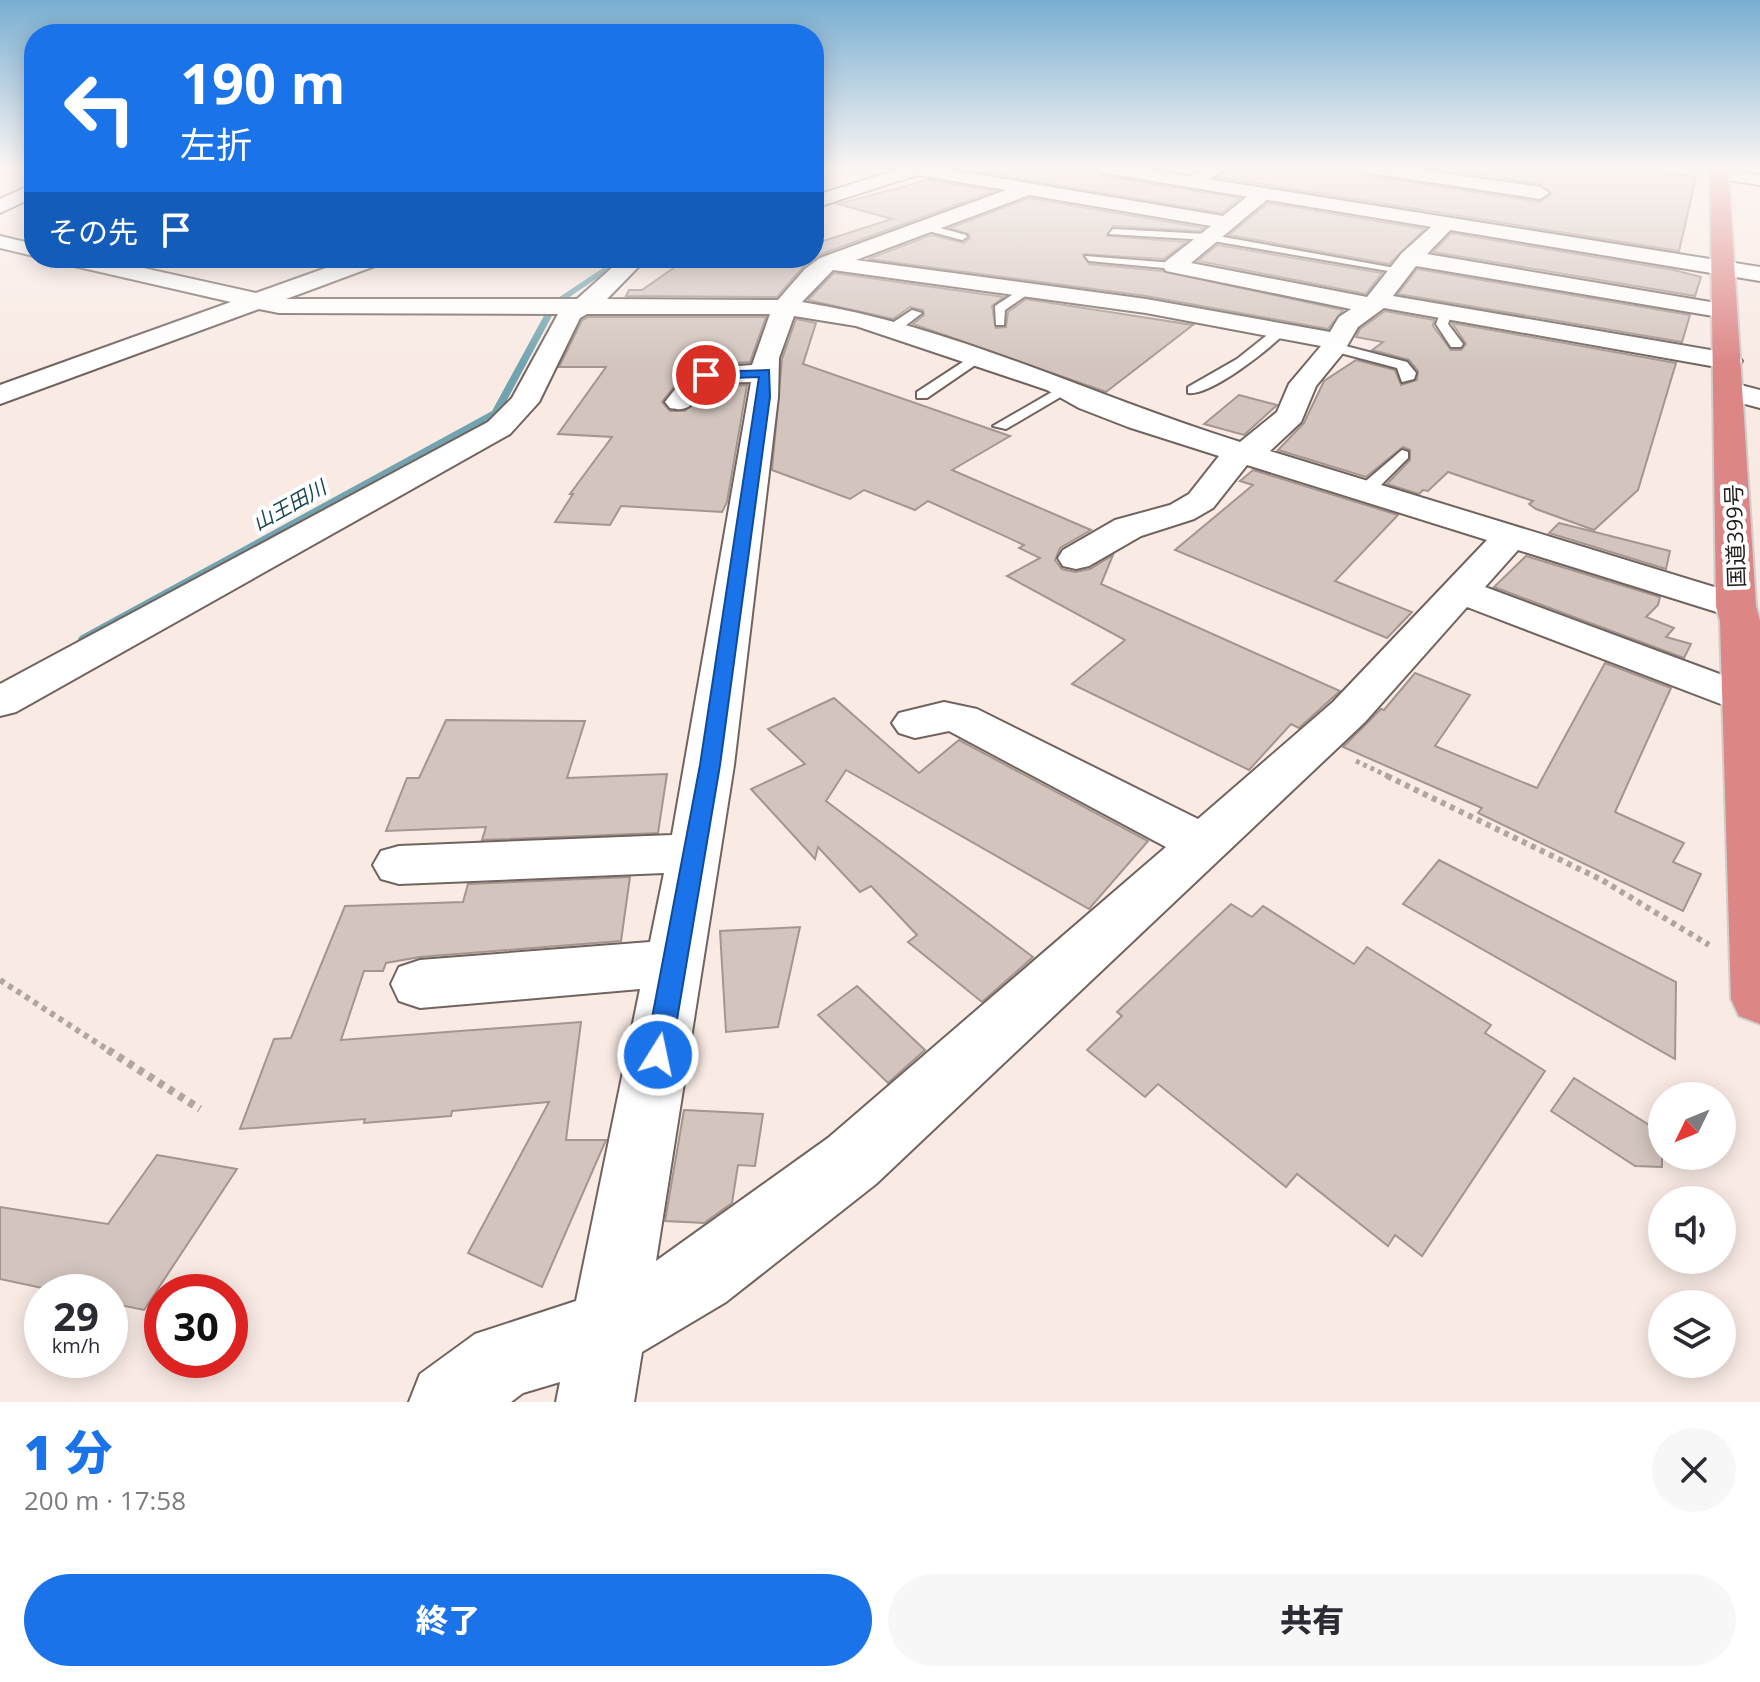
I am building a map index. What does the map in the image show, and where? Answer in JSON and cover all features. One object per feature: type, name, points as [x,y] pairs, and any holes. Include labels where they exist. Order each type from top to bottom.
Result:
[{"type":"highway","name":"国道399号","points":[[1734,233],[1742,271],[1725,311],[1739,384],[1759,987]]},
{"type":"street","points":[[824,257],[937,233]]},
{"type":"street","points":[[1146,306],[1186,268],[1212,233]]},
{"type":"street","points":[[1076,558],[1128,528],[1191,508],[1233,460],[1290,416],[1303,384],[1336,344],[1348,322],[1375,303],[1405,264],[1436,233]]},
{"type":"street","points":[[1620,233],[1742,271]]},
{"type":"street","points":[[0,242],[24,248]]},
{"type":"street","points":[[824,262],[1146,306],[1336,344]]},
{"type":"street","points":[[1405,264],[1725,311]]},
{"type":"street","points":[[112,268],[257,302],[329,308],[785,307],[844,315],[1064,389],[1139,421],[1512,535],[1745,618]]},
{"type":"street","points":[[0,395],[348,268]]},
{"type":"street","points":[[0,702],[499,428],[524,402],[570,314],[584,307],[625,268]]},
{"type":"street","points":[[595,1402],[714,735],[766,358],[785,307],[806,268]]},
{"type":"street","points":[[1186,268],[1375,303],[1446,312],[1739,384]]},
{"type":"street","points":[[680,402],[698,379],[706,375],[765,373]]},
{"type":"street","points":[[448,1402],[502,1361],[609,1329],[700,1276],[852,1161],[1349,712],[1512,535]]},
{"type":"street","points":[[1461,591],[1751,701]]},
{"type":"street","points":[[915,723],[944,716],[961,719],[1203,844]]},
{"type":"street","points":[[399,865],[694,853]]},
{"type":"street","points":[[420,984],[674,963]]},
{"type":"lane","points":[[1234,233],[1405,264]]},
{"type":"lane","points":[[1089,258],[1186,268]]},
{"type":"lane","points":[[1000,322],[999,309],[1028,290]]},
{"type":"lane","points":[[1446,312],[1442,324],[1456,344]]},
{"type":"lane","points":[[891,330],[916,313]]},
{"type":"lane","points":[[1193,390],[1242,362],[1281,331]]},
{"type":"lane","points":[[1336,344],[1394,361],[1406,368],[1407,379]]},
{"type":"lane","points":[[922,395],[977,359]]},
{"type":"lane","points":[[1001,426],[1064,389]]},
{"type":"lane","points":[[1366,490],[1402,455]]},
{"type":"path","points":[[1316,742],[1602,880],[1759,987]]},
{"type":"path","points":[[0,980],[200,1109]]},
{"type":"building","points":[[847,233],[878,233],[824,253],[824,241]]},
{"type":"building","points":[[1109,233],[1107,236],[1186,242],[1164,259],[1083,254],[1089,264],[1162,271],[1343,310],[1328,329],[1146,296],[868,259],[931,235],[964,243],[970,238],[969,234]]},
{"type":"building","points":[[1231,233],[1420,233],[1389,264],[1229,235]]},
{"type":"building","points":[[1454,233],[1701,277],[1695,296],[1433,252]]},
{"type":"building","points":[[1569,233],[1683,233],[1679,251]]},
{"type":"building","points":[[1217,245],[1382,273],[1366,294],[1198,261]]},
{"type":"building","points":[[674,268],[802,268],[777,297],[626,296],[629,290],[642,290]]},
{"type":"building","points":[[1417,269],[1690,315],[1682,342],[1398,294]]},
{"type":"building","points":[[834,273],[1004,297],[992,306],[996,328],[1006,327],[1008,312],[1026,299],[1193,325],[1106,392],[913,324],[924,315],[923,310],[910,307],[893,319],[808,300]]},
{"type":"building","points":[[1385,311],[1434,320],[1433,326],[1451,350],[1461,350],[1466,344],[1452,323],[1676,363],[1638,490],[1594,530],[1536,509],[1529,504],[1533,501],[1448,472],[1428,491],[1423,490],[1419,494],[1387,484],[1410,460],[1410,450],[1403,447],[1366,477],[1278,450],[1304,423],[1324,381],[1356,360],[1395,370],[1401,385],[1417,380],[1418,371],[1409,360],[1372,350],[1383,342],[1356,337],[1360,329]]},
{"type":"building","points":[[588,317],[766,317],[750,362],[695,366],[686,371],[662,402],[670,411],[685,411],[712,386],[747,385],[727,502],[722,512],[621,506],[610,525],[555,522],[573,494],[570,494],[612,437],[558,434],[606,367],[559,367],[582,320]]},
{"type":"building","points":[[796,319],[816,323],[803,364],[1010,436],[952,470],[1091,530],[1060,548],[1055,560],[1062,569],[1075,572],[1090,569],[1113,555],[1101,584],[1340,691],[1299,728],[1291,724],[1249,770],[1072,684],[1125,640],[1007,576],[1040,558],[1019,548],[1024,545],[928,501],[915,510],[864,490],[850,499],[772,470],[782,359]]},
{"type":"building","points":[[1239,395],[1277,405],[1244,435],[1204,424]]},
{"type":"building","points":[[1253,470],[1398,515],[1335,581],[1412,612],[1387,638],[1175,550],[1253,485],[1240,481]]},
{"type":"building","points":[[1559,523],[1670,551],[1666,569],[1549,533]]},
{"type":"building","points":[[1526,556],[1660,597],[1658,605],[1646,617],[1674,628],[1666,637],[1691,644],[1684,658],[1494,587]]},
{"type":"building","points":[[1605,663],[1671,688],[1615,812],[1684,843],[1673,862],[1701,874],[1683,911],[1478,813],[1482,808],[1343,747],[1381,709],[1384,710],[1415,673],[1470,695],[1435,746],[1537,788]]},
{"type":"building","points":[[834,698],[919,773],[959,740],[1148,841],[1089,909],[846,770],[826,801],[1033,957],[982,1002],[908,942],[917,935],[871,886],[860,892],[818,847],[815,859],[751,789],[805,764],[768,729]]},
{"type":"building","points":[[446,720],[585,721],[567,778],[667,774],[658,833],[482,840],[486,827],[386,831],[407,778],[419,778]]},
{"type":"building","points":[[1439,860],[1676,982],[1675,1059],[1403,904]]},
{"type":"building","points":[[630,877],[621,941],[420,957],[386,963],[383,971],[364,971],[341,1040],[581,1022],[566,1140],[606,1140],[542,1287],[468,1253],[549,1102],[452,1111],[451,1116],[240,1129],[274,1039],[291,1038],[345,906],[463,902],[468,884]]},
{"type":"building","points":[[1231,904],[1252,917],[1263,906],[1354,964],[1367,947],[1491,1025],[1485,1033],[1545,1071],[1422,1256],[1395,1235],[1388,1246],[1297,1174],[1286,1187],[1158,1084],[1145,1097],[1087,1050],[1122,1016],[1117,1012]]},
{"type":"building","points":[[800,927],[778,1027],[726,1032],[720,931]]},
{"type":"building","points":[[857,986],[925,1050],[888,1083],[818,1015]]},
{"type":"building","points":[[1574,1078],[1648,1124],[1648,1166],[1635,1166],[1551,1111]]},
{"type":"building","points":[[684,1110],[763,1114],[755,1166],[738,1165],[732,1203],[704,1223],[665,1221]]},
{"type":"building","points":[[157,1155],[237,1169],[168,1274],[144,1274],[144,1310],[128,1307],[128,1274],[24,1274],[24,1284],[0,1279],[0,1207],[108,1224]]},
{"type":"waterway","name":"山王田川","points":[[559,300],[608,268]]},
{"type":"waterway","name":"山王田川","points":[[85,639],[496,413],[550,312]]},
{"type":"route","points":[[658,1055],[710,765],[764,397],[765,373],[706,375]]}]
